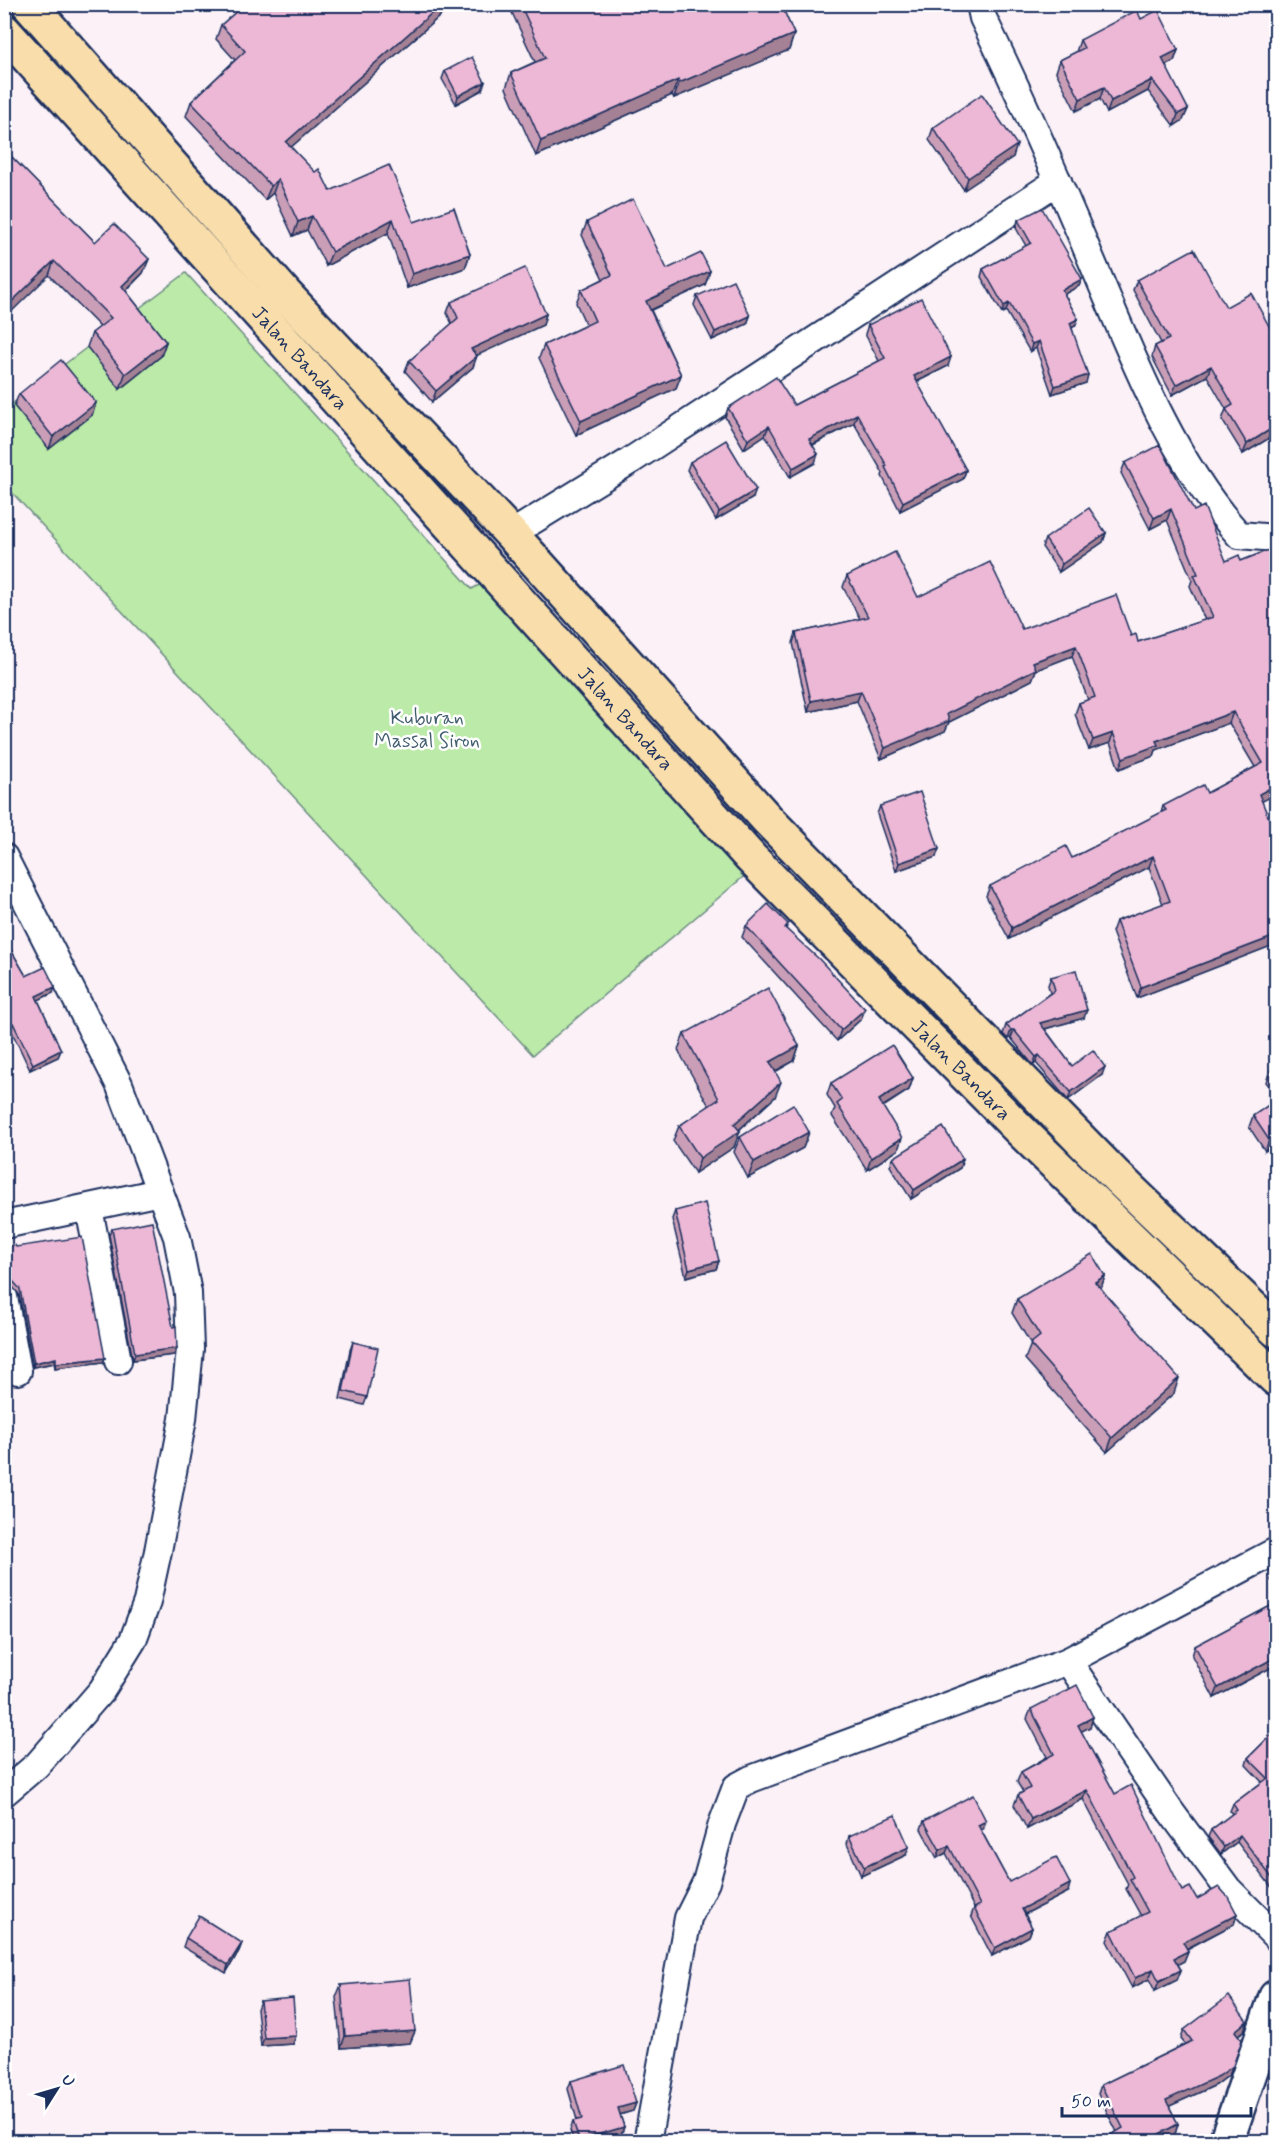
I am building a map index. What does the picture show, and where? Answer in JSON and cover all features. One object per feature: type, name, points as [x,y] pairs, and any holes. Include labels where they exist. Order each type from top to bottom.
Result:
[{"type":"highway","name":"Jalan Bandara","points":[[29,4],[285,294],[511,534],[766,819],[1117,1177],[1276,1330]]},
{"type":"highway","name":"Jalan Bandara","points":[[4,31],[751,858],[1019,1129],[1276,1379]]},
{"type":"street","points":[[980,4],[983,18],[1058,181],[1118,323],[1189,467],[1222,516],[1239,535],[1276,538]]},
{"type":"street","points":[[511,534],[630,461],[1058,181]]},
{"type":"street","points":[[4,856],[119,1083],[177,1237],[188,1293],[190,1357],[183,1419],[147,1602],[133,1640],[102,1690],[37,1765],[4,1793]]},
{"type":"street","points":[[4,1225],[160,1192]]},
{"type":"street","points":[[89,1208],[117,1361]]},
{"type":"street","points":[[4,1297],[18,1371]]},
{"type":"street","points":[[647,2142],[688,1918],[706,1882],[722,1824],[736,1787],[751,1779],[1068,1661],[1276,1551]]},
{"type":"street","points":[[1068,1661],[1130,1755],[1228,1889],[1276,1937]]},
{"type":"street","points":[[1226,2142],[1276,1997]]},
{"type":"green space","name":"Kuburan Massal Siron","points":[[186,273],[472,589],[486,581],[749,872],[533,1055],[5,485],[5,409]]},
{"type":"building","points":[[245,4],[442,4],[286,142],[315,172],[319,169],[330,191],[389,165],[414,222],[454,208],[470,254],[412,274],[393,219],[332,252],[312,216],[298,222],[278,179],[271,186],[191,102],[245,51],[221,25]]},
{"type":"building","points":[[520,4],[659,4],[660,7],[665,4],[781,4],[794,34],[679,83],[678,80],[541,141],[511,73],[545,58]]},
{"type":"building","points":[[1137,10],[1141,19],[1158,10],[1178,50],[1162,58],[1188,109],[1178,114],[1152,80],[1111,101],[1104,87],[1080,99],[1060,60],[1084,48],[1080,40]]},
{"type":"building","points":[[472,57],[485,82],[458,96],[445,71]]},
{"type":"building","points":[[982,94],[1017,145],[968,178],[933,128]]},
{"type":"building","points":[[4,149],[95,242],[114,224],[149,259],[122,286],[166,342],[125,374],[92,333],[111,318],[54,261],[4,309]]},
{"type":"building","points":[[633,199],[667,269],[701,253],[710,271],[646,301],[681,375],[581,421],[544,345],[595,321],[581,290],[612,275],[587,222]]},
{"type":"building","points":[[1042,208],[1082,279],[1062,290],[1078,319],[1070,323],[1088,375],[1055,386],[1039,341],[1032,344],[1009,303],[1004,306],[983,269],[1031,243],[1018,220]]},
{"type":"building","points":[[1194,249],[1226,307],[1251,293],[1276,336],[1276,426],[1247,444],[1226,409],[1233,405],[1211,366],[1176,385],[1155,346],[1169,339],[1137,280]]},
{"type":"building","points":[[525,268],[546,314],[471,349],[477,356],[436,391],[409,361],[458,318],[451,302]]},
{"type":"building","points":[[733,280],[750,316],[715,332],[697,296]]},
{"type":"building","points":[[921,298],[951,357],[914,376],[966,470],[903,502],[885,467],[887,466],[857,414],[809,439],[818,454],[793,468],[769,426],[748,440],[728,408],[776,377],[794,405],[885,358],[868,325]]},
{"type":"building","points":[[61,360],[96,403],[53,437],[19,394]]},
{"type":"building","points":[[726,440],[756,490],[719,512],[690,462]]},
{"type":"building","points":[[1160,445],[1194,511],[1204,506],[1226,561],[1239,555],[1241,561],[1276,547],[1276,785],[1259,794],[1276,836],[1276,920],[1270,923],[1275,936],[1141,987],[1116,921],[1170,901],[1153,856],[1012,928],[990,886],[1066,846],[1072,858],[1166,810],[1163,806],[1203,785],[1207,793],[1263,763],[1233,712],[1156,741],[1158,745],[1123,758],[1113,733],[1093,740],[1079,703],[1095,697],[1076,646],[1033,662],[1036,669],[947,714],[949,721],[885,748],[861,691],[811,701],[796,633],[868,617],[847,576],[895,552],[918,597],[990,562],[1022,629],[1116,595],[1131,636],[1136,634],[1138,642],[1213,617],[1194,575],[1198,574],[1171,509],[1154,518],[1125,463]]},
{"type":"building","points":[[1089,508],[1106,533],[1062,564],[1045,539]]},
{"type":"building","points":[[920,792],[939,849],[899,863],[880,806]]},
{"type":"building","points":[[768,904],[788,924],[785,928],[819,959],[865,1009],[841,1030],[746,926]]},
{"type":"building","points":[[4,938],[26,976],[45,967],[55,987],[36,996],[61,1050],[33,1064],[13,1023],[4,1027]]},
{"type":"building","points":[[1076,970],[1087,1010],[1040,1023],[1072,1066],[1093,1050],[1105,1067],[1071,1092],[1039,1055],[1036,1057],[1014,1030],[1006,1025],[1055,990],[1051,977]]},
{"type":"building","points":[[768,988],[799,1046],[770,1062],[781,1082],[734,1124],[740,1131],[700,1158],[679,1126],[719,1099],[684,1034]]},
{"type":"building","points":[[892,1045],[913,1078],[879,1100],[902,1138],[871,1158],[837,1104],[842,1100],[831,1083]]},
{"type":"building","points":[[1276,1066],[1276,1081],[1270,1071]]},
{"type":"building","points":[[1276,1100],[1276,1139],[1275,1136],[1269,1140],[1253,1116]]},
{"type":"building","points":[[793,1104],[809,1132],[754,1162],[740,1137]]},
{"type":"building","points":[[943,1127],[963,1159],[914,1190],[893,1158]]},
{"type":"building","points":[[705,1203],[719,1261],[689,1269],[675,1211]]},
{"type":"building","points":[[152,1221],[173,1327],[176,1326],[177,1348],[135,1354],[112,1229]]},
{"type":"building","points":[[82,1237],[105,1358],[56,1363],[56,1358],[34,1363],[20,1289],[11,1279],[4,1278],[4,1247]]},
{"type":"building","points":[[1092,1254],[1105,1276],[1095,1282],[1179,1378],[1112,1438],[1030,1344],[1040,1336],[1017,1299]]},
{"type":"building","points":[[353,1342],[378,1348],[367,1397],[343,1391]]},
{"type":"building","points":[[1276,1603],[1276,1657],[1218,1688],[1195,1646]]},
{"type":"building","points":[[1077,1685],[1093,1717],[1078,1725],[1115,1794],[1131,1785],[1182,1891],[1190,1887],[1197,1899],[1219,1887],[1228,1897],[1237,1914],[1183,1942],[1188,1951],[1174,1958],[1181,1970],[1159,1981],[1153,1969],[1135,1978],[1111,1931],[1148,1912],[1130,1879],[1133,1877],[1087,1790],[1031,1819],[1018,1795],[1030,1788],[1021,1772],[1054,1754],[1031,1709]]},
{"type":"building","points":[[1276,1730],[1275,1882],[1240,1835],[1224,1847],[1211,1830],[1237,1810],[1233,1804],[1268,1778],[1248,1758]]},
{"type":"building","points":[[973,1795],[986,1821],[978,1825],[1009,1882],[1056,1857],[1070,1884],[1022,1909],[1032,1928],[995,1948],[974,1908],[980,1905],[949,1846],[940,1850],[924,1821]]},
{"type":"building","points":[[895,1815],[909,1847],[864,1867],[849,1836]]},
{"type":"building","points":[[199,1916],[242,1943],[228,1965],[186,1938]]},
{"type":"building","points":[[410,1979],[415,2031],[345,2036],[341,1985]]},
{"type":"building","points":[[1229,1996],[1247,2021],[1235,2031],[1242,2040],[1233,2066],[1219,2076],[1166,2100],[1178,2124],[1144,2142],[1099,2142],[1123,2128],[1101,2085],[1192,2041],[1184,2030]]},
{"type":"building","points":[[293,1998],[296,2036],[264,2038],[260,2001]]},
{"type":"building","points":[[624,2065],[636,2103],[618,2108],[624,2127],[579,2140],[573,2121],[582,2119],[571,2081]]}]
